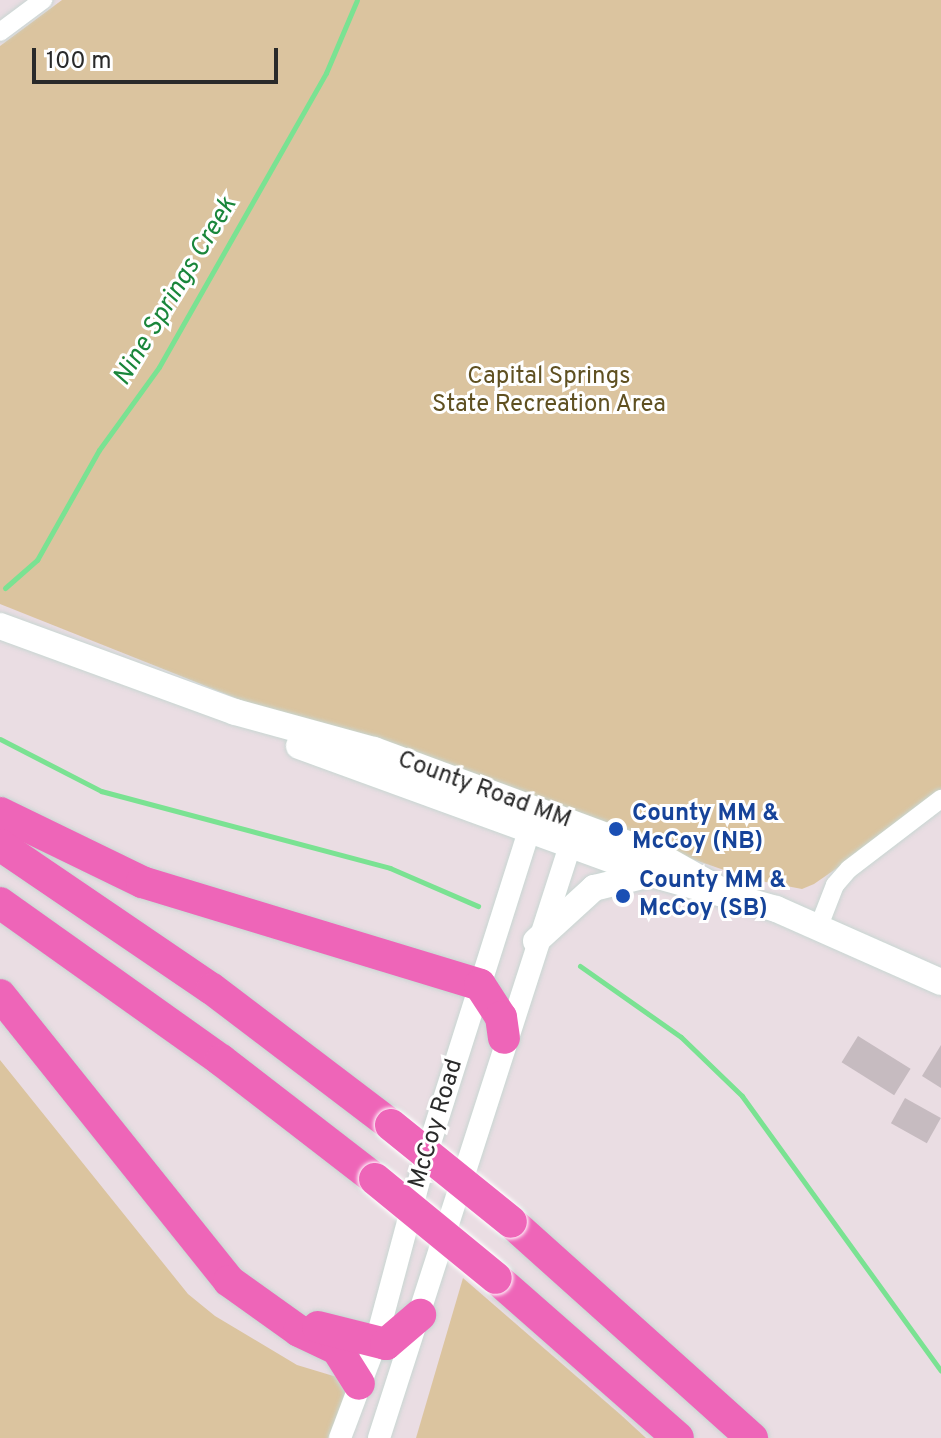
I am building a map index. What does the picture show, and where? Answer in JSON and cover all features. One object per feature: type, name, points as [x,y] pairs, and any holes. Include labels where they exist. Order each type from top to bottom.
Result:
[{"type":"highway","points":[[0,813],[142,882],[480,985],[501,1017],[504,1038]]},
{"type":"highway","points":[[0,845],[212,989],[391,1125],[511,1222],[752,1438]]},
{"type":"highway","points":[[0,903],[221,1060],[375,1179],[496,1278],[678,1438]]},
{"type":"highway","points":[[0,995],[229,1281],[293,1323],[375,1345],[399,1338],[420,1315]]},
{"type":"highway","points":[[293,1323],[299,1331],[337,1349],[359,1384]]},
{"type":"main road","name":"County Road MM","points":[[0,626],[235,712],[290,743],[532,819],[651,874],[724,892],[819,926],[941,982]]},
{"type":"main road","name":"County Road MM","points":[[572,835],[658,855],[724,892]]},
{"type":"main road","points":[[536,941],[594,888],[651,874]]},
{"type":"street","points":[[0,32],[43,0]]},
{"type":"street","points":[[819,926],[835,885],[849,869],[941,799]]},
{"type":"street","name":"McCoy Road","points":[[340,1438],[375,1345],[532,819]]},
{"type":"street","name":"McCoy Road","points":[[379,1438],[420,1315],[504,1038],[572,835]]},
{"type":"green space","name":"Capital Springs State Recreation Area","points":[[62,0],[941,0],[941,796],[814,884],[802,889],[750,879],[299,723],[0,604],[0,46]]},
{"type":"green space","points":[[0,1060],[188,1294],[215,1316],[297,1365],[350,1381],[336,1438],[0,1438]]},
{"type":"green space","points":[[463,1278],[621,1415],[646,1438],[416,1438]]},
{"type":"building","points":[[858,1036],[911,1069],[894,1095],[842,1062]]},
{"type":"building","points":[[941,1045],[941,1088],[922,1076]]},
{"type":"building","points":[[905,1098],[941,1118],[927,1143],[891,1123]]},
{"type":"waterway","name":"Nine Springs Creek","points":[[5,588],[37,560],[99,450],[159,367],[326,73],[357,0]]},
{"type":"waterway","points":[[0,739],[101,791],[390,868],[478,906]]},
{"type":"waterway","points":[[580,966],[681,1037],[742,1096],[941,1371]]},
{"type":"place","name":"County MM & McCoy (NB)","points":[[616,829]]},
{"type":"place","name":"County MM & McCoy (SB)","points":[[623,896]]}]
